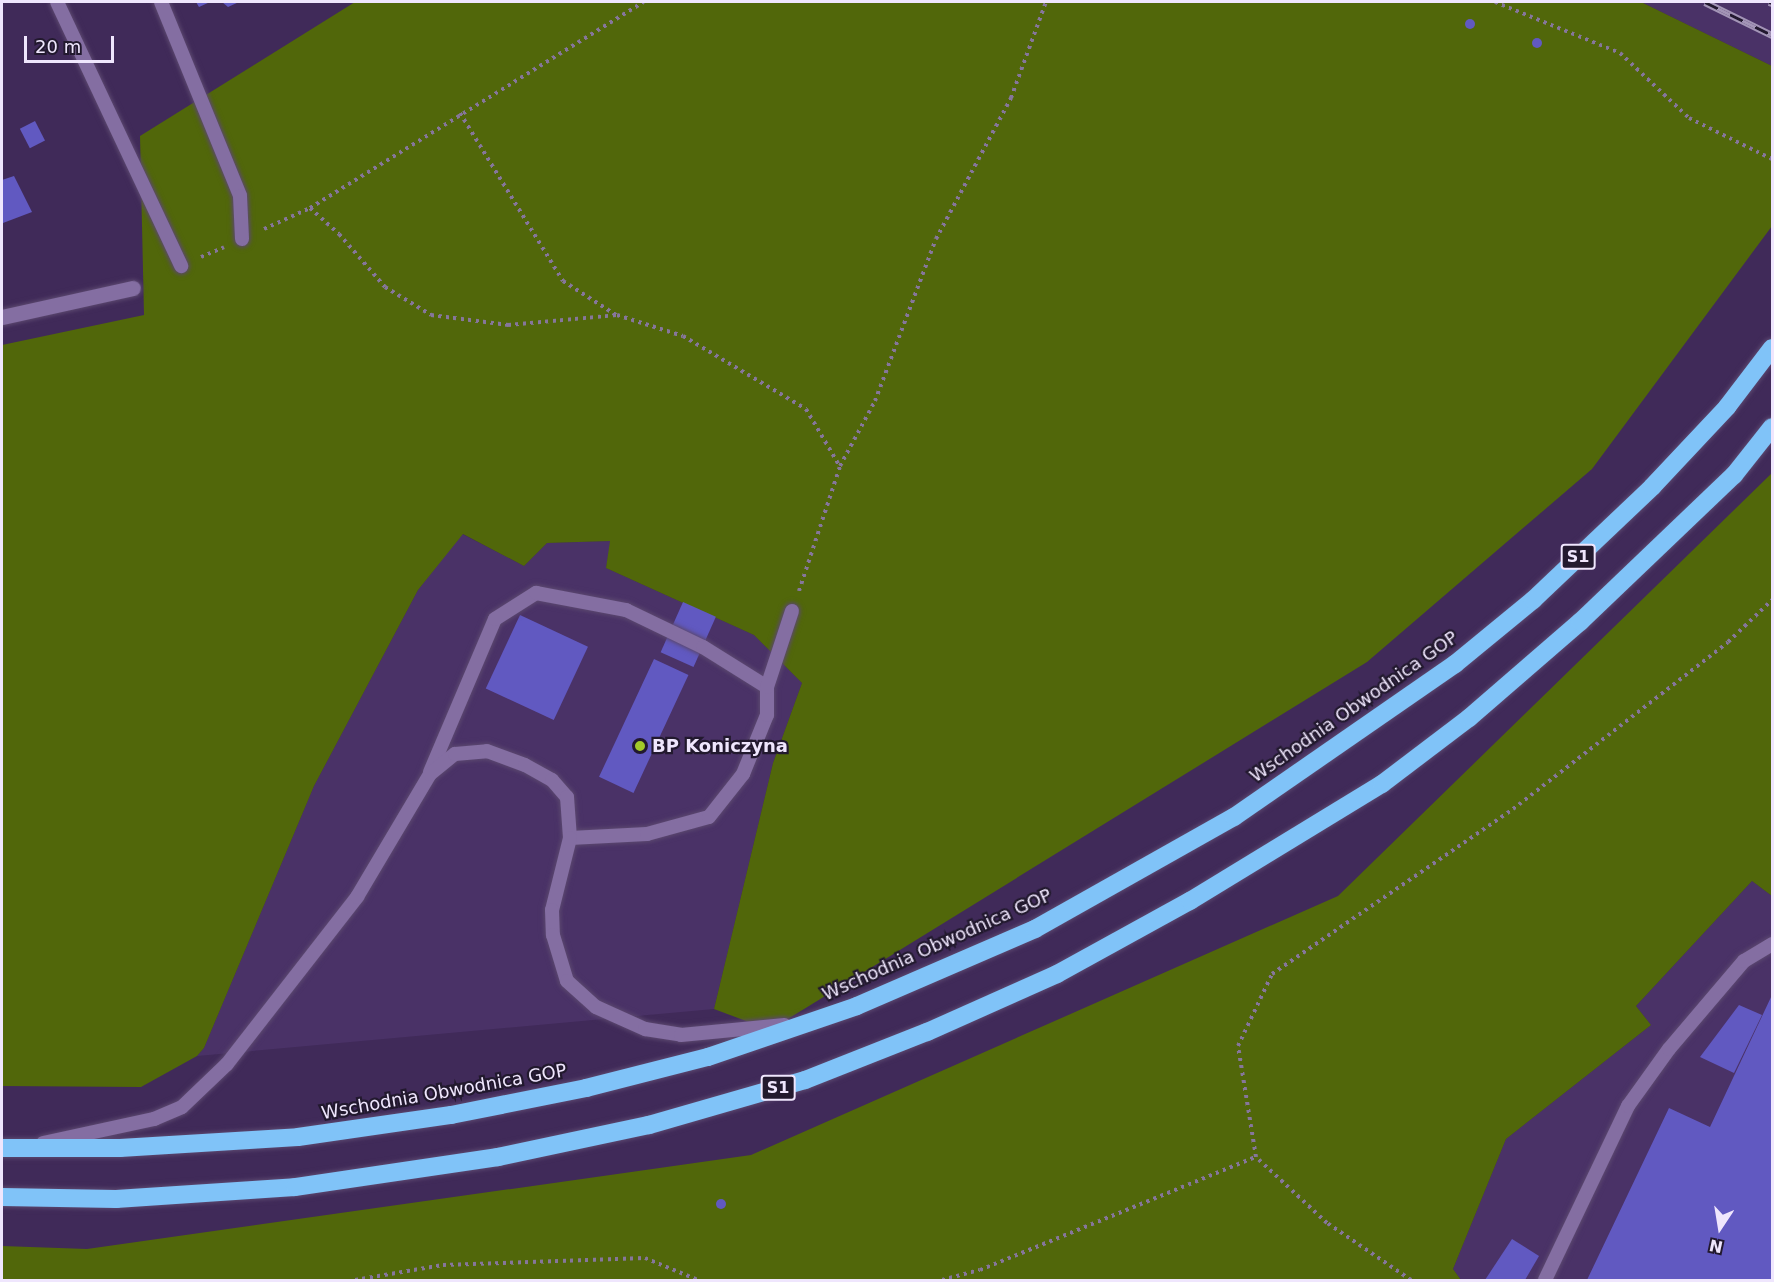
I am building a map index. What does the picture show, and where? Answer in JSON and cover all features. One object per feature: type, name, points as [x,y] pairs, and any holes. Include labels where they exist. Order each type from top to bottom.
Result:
[{"type":"highway","name":"Wschodnia Obwodnica GOP","points":[[9,1148],[120,1148],[298,1137],[451,1116],[586,1088],[708,1057],[857,1006],[1035,929],[1234,816],[1455,664],[1533,600],[1652,487],[1727,407],[1773,348]]},
{"type":"highway","name":"S1","points":[[2,1197],[116,1199],[295,1187],[498,1158],[649,1125],[794,1083],[927,1032],[1057,974],[1190,901],[1382,783],[1469,718],[1580,622],[1734,475],[1773,427]]},
{"type":"street","points":[[2,317],[133,288]]},
{"type":"lane","points":[[57,2],[181,266]]},
{"type":"lane","points":[[161,2],[240,196],[242,239]]},
{"type":"lane","points":[[9,1148],[154,1119],[182,1107],[227,1064],[357,897],[429,774],[495,620],[536,594],[626,610],[703,647],[767,687]]},
{"type":"lane","points":[[570,838],[647,834],[710,817],[743,774],[767,715],[767,687],[792,611]]},
{"type":"lane","points":[[429,774],[455,754],[487,751],[525,765],[552,780],[567,797],[570,838],[552,910],[553,935],[567,981],[596,1007],[645,1029],[681,1035],[805,1024]]},
{"type":"lane","points":[[1545,1281],[1628,1106],[1669,1049],[1744,961],[1773,944]]},
{"type":"path","points":[[181,266],[310,208],[460,113],[643,2]]},
{"type":"path","points":[[792,611],[840,466],[875,401],[936,239],[1011,98],[1046,2]]},
{"type":"path","points":[[1495,2],[1620,53],[1689,118],[1773,159]]},
{"type":"path","points":[[460,113],[563,281],[616,315],[683,336],[806,409],[840,466]]},
{"type":"path","points":[[310,208],[339,234],[385,286],[431,315],[508,325],[616,315]]},
{"type":"path","points":[[1411,1281],[1327,1223],[1256,1157],[1238,1046],[1272,974],[1513,809],[1728,642],[1773,600]]},
{"type":"path","points":[[942,1281],[980,1270],[1256,1157]]},
{"type":"path","points":[[355,1281],[443,1265],[645,1258],[699,1281]]},
{"type":"shaded area","points":[[1641,2],[1772,2],[1772,66]]},
{"type":"shaded area","points":[[462,534],[524,566],[547,543],[611,541],[606,568],[754,635],[802,683],[773,763],[714,1009],[197,1056],[204,1048],[314,786],[418,590]]},
{"type":"shaded area","points":[[1752,881],[1772,896],[1772,1280],[1461,1280],[1453,1269],[1506,1139],[1651,1025],[1636,1006]]},
{"type":"green space","points":[[355,2],[1641,2],[1772,66],[1772,226],[1592,469],[1367,662],[770,1030],[714,1009],[773,763],[802,683],[754,635],[606,568],[610,541],[547,543],[524,566],[463,534],[418,590],[314,786],[204,1048],[197,1056],[141,1087],[2,1086],[2,345],[144,315],[140,136]]},
{"type":"green space","points":[[1772,473],[1772,896],[1752,881],[1636,1006],[1651,1025],[1506,1139],[1453,1269],[1461,1280],[2,1280],[2,1246],[87,1249],[751,1155],[1338,896]]},
{"type":"building","points":[[196,2],[210,2],[199,7]]},
{"type":"building","points":[[222,2],[239,2],[228,7]]},
{"type":"building","points":[[1470,19],[1474,20],[1474,28],[1470,29],[1466,28],[1465,24],[1466,20]]},
{"type":"building","points":[[1537,38],[1541,39],[1541,47],[1537,48],[1533,47],[1532,43],[1533,39]]},
{"type":"building","points":[[35,121],[45,141],[30,148],[20,129]]},
{"type":"building","points":[[14,176],[32,212],[3,223],[2,180]]},
{"type":"building","points":[[683,602],[716,617],[694,667],[661,652]]},
{"type":"building","points":[[520,615],[588,647],[554,720],[486,688]]},
{"type":"building","points":[[654,659],[688,675],[633,793],[599,777]]},
{"type":"building","points":[[1772,995],[1772,1280],[1587,1280],[1669,1108],[1710,1127]]},
{"type":"building","points":[[1739,1005],[1762,1015],[1734,1073],[1700,1057]]},
{"type":"building","points":[[721,1199],[726,1204],[721,1209],[716,1204]]},
{"type":"building","points":[[1512,1239],[1539,1256],[1525,1280],[1485,1280]]},
{"type":"railway","points":[[1705,2],[1772,35]]},
{"type":"place","name":"BP Koniczyna","points":[[640,746]]}]
